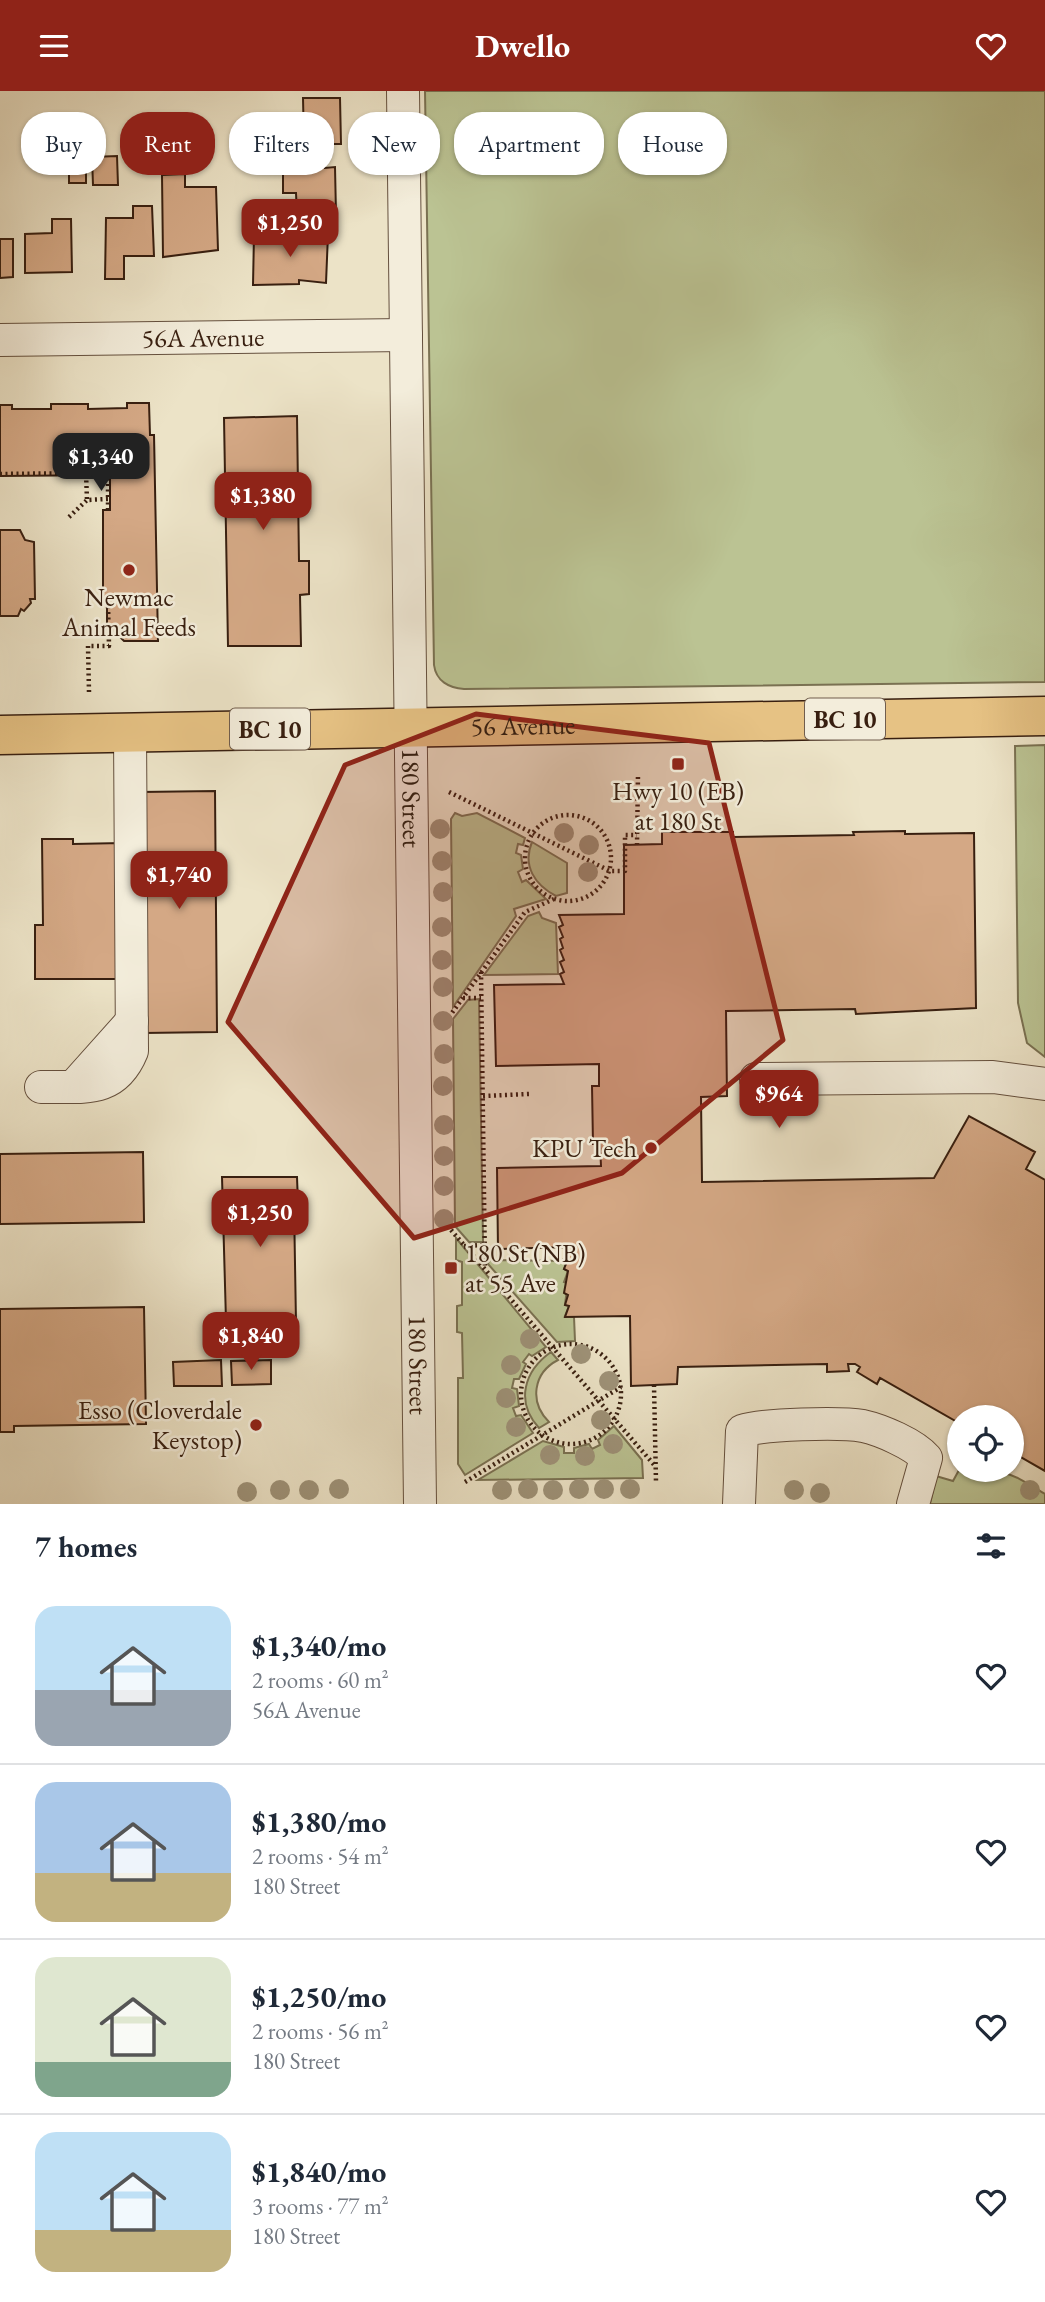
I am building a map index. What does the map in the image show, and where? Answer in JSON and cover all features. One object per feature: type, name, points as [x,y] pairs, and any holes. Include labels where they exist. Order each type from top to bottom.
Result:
[{"type":"highway","name":"56 Avenue","points":[[0,735],[1045,716]]},
{"type":"street","name":"180 Street","points":[[403,91],[420,1504]]},
{"type":"street","name":"56A Avenue","points":[[0,341],[406,335]]},
{"type":"street","points":[[41,1087],[100,1085],[113,1080],[126,1066],[132,1051],[130,732]]},
{"type":"street","points":[[757,1079],[993,1077],[1045,1084]]},
{"type":"street","points":[[739,1504],[742,1431],[848,1426],[877,1431],[921,1451],[926,1458],[913,1504]]},
{"type":"path","points":[[86,473],[87,500]]},
{"type":"path","points":[[0,474],[108,473],[108,509]]},
{"type":"path","points":[[69,517],[87,500],[108,499]]},
{"type":"path","points":[[89,692],[88,646],[109,646],[108,604]]},
{"type":"path","points":[[637,845],[638,774]]},
{"type":"path","points":[[449,792],[610,871],[625,871],[625,835],[637,835]]},
{"type":"path","points":[[449,1017],[525,912],[555,899],[581,899],[604,883],[610,871],[612,857],[603,831],[580,815],[553,817],[531,834],[525,859],[527,872],[543,893],[555,899]]},
{"type":"path","points":[[481,972],[485,1269]]},
{"type":"path","points":[[463,998],[481,998]]},
{"type":"path","points":[[483,1096],[529,1094]]},
{"type":"path","points":[[450,1230],[554,1346],[656,1467]]},
{"type":"path","points":[[464,1246],[484,1245]]},
{"type":"path","points":[[584,1345],[598,1351],[610,1362],[621,1387],[620,1408],[615,1419],[602,1434],[587,1441],[571,1444],[555,1442],[541,1434],[523,1409],[523,1379],[530,1365],[554,1346],[584,1345]]},
{"type":"path","points":[[654,1385],[656,1482]]},
{"type":"path","points":[[465,1482],[621,1387]]},
{"type":"highlighted area","points":[[476,714],[709,743],[783,1040],[622,1173],[414,1238],[228,1022],[345,765]]},
{"type":"green space","points":[[425,91],[1045,91],[1045,682],[464,689],[448,685],[440,679],[434,665],[426,175],[440,175],[440,112],[425,112]]},
{"type":"green space","points":[[1045,745],[1045,1057],[1027,1043],[1018,1003],[1015,746]]},
{"type":"green space","points":[[455,813],[462,816],[477,813],[525,838],[523,845],[518,844],[516,853],[521,855],[523,869],[518,872],[522,882],[526,880],[546,899],[514,909],[516,916],[453,1007],[451,819]]},
{"type":"green space","points":[[532,842],[567,863],[567,893],[556,896],[532,874],[529,851]]},
{"type":"green space","points":[[539,912],[542,918],[556,923],[558,974],[484,975],[528,916]]},
{"type":"green space","points":[[479,999],[483,1242],[469,1242],[455,1226],[453,1019],[468,1000]]},
{"type":"green space","points":[[456,1238],[546,1347],[532,1356],[529,1354],[523,1362],[526,1364],[519,1379],[514,1379],[512,1388],[517,1389],[519,1406],[513,1408],[516,1416],[521,1415],[533,1433],[465,1475],[458,1464],[458,1378],[463,1378],[462,1333],[457,1332],[457,1306],[462,1305],[462,1262],[456,1260]]},
{"type":"green space","points":[[489,1260],[567,1261],[564,1269],[568,1271],[564,1282],[568,1283],[565,1304],[569,1306],[565,1316],[574,1317],[575,1341],[557,1342],[488,1264]]},
{"type":"green space","points":[[551,1352],[558,1360],[543,1372],[536,1397],[538,1406],[549,1422],[539,1428],[527,1408],[526,1387],[534,1368]]},
{"type":"green space","points":[[614,1426],[642,1460],[643,1478],[478,1480],[543,1441],[564,1447],[564,1453],[574,1453],[574,1448],[589,1444],[592,1449],[600,1445],[598,1440]]},
{"type":"green space","points":[[936,1476],[947,1479],[947,1482],[1024,1482],[1045,1494],[1045,1504],[930,1504]]},
{"type":"building","points":[[303,98],[340,98],[341,144],[334,144],[334,112],[303,112]]},
{"type":"building","points":[[106,156],[117,156],[118,185],[93,185],[93,175],[106,175]]},
{"type":"building","points":[[335,167],[336,214],[297,215],[296,193],[283,193],[283,175],[334,175]]},
{"type":"building","points":[[69,175],[86,175],[86,183],[69,183]]},
{"type":"building","points":[[162,175],[185,175],[185,187],[216,187],[218,250],[163,257]]},
{"type":"building","points":[[133,206],[152,206],[154,256],[124,256],[124,279],[105,279],[106,218],[133,218]]},
{"type":"building","points":[[52,219],[71,219],[72,272],[25,273],[25,234],[52,233]]},
{"type":"building","points":[[328,234],[326,283],[299,280],[299,284],[253,285],[254,235]]},
{"type":"building","points":[[0,239],[13,239],[13,277],[0,278]]},
{"type":"building","points":[[127,403],[149,403],[150,435],[154,435],[158,641],[124,641],[107,624],[107,604],[103,604],[103,510],[110,510],[110,475],[0,476],[0,405],[12,405],[12,409],[51,409],[51,404],[88,404],[88,409],[127,408]]},
{"type":"building","points":[[297,416],[299,561],[309,561],[309,594],[300,595],[301,646],[228,646],[224,418]]},
{"type":"building","points":[[0,530],[20,530],[25,540],[34,542],[35,599],[30,599],[31,603],[24,611],[21,609],[18,616],[0,616]]},
{"type":"building","points":[[215,791],[217,1032],[144,1033],[140,792]]},
{"type":"building","name":"KPU Tech","points":[[662,832],[733,832],[733,837],[854,835],[853,832],[974,833],[976,1008],[856,1014],[855,1009],[726,1011],[727,1096],[701,1097],[702,1182],[934,1178],[969,1116],[1035,1152],[1026,1169],[1045,1180],[1045,1471],[1024,1459],[1024,1405],[947,1405],[947,1416],[880,1378],[877,1384],[857,1372],[860,1367],[855,1364],[848,1364],[849,1371],[827,1372],[827,1364],[678,1367],[677,1384],[631,1386],[630,1316],[565,1317],[569,1306],[565,1305],[568,1295],[564,1293],[568,1271],[564,1269],[568,1259],[564,1258],[568,1247],[498,1249],[497,1168],[601,1166],[600,1144],[593,1144],[592,1086],[599,1086],[599,1064],[496,1066],[494,985],[564,984],[560,974],[564,972],[560,962],[564,960],[560,950],[563,948],[560,939],[563,937],[559,927],[563,925],[559,915],[624,914],[624,845],[662,844]]},
{"type":"building","points":[[42,839],[73,839],[73,844],[122,843],[123,979],[35,979],[35,925],[43,925]]},
{"type":"building","points":[[143,1152],[144,1222],[0,1224],[0,1154]]},
{"type":"building","points":[[222,1177],[297,1177],[298,1204],[294,1204],[296,1323],[226,1321]]},
{"type":"building","points":[[144,1307],[146,1424],[14,1426],[14,1432],[0,1432],[0,1309]]},
{"type":"building","points":[[221,1360],[222,1386],[174,1386],[173,1362]]},
{"type":"building","points":[[271,1360],[271,1384],[232,1385],[231,1361]]},
{"type":"place","name":"Newmac Animal Feeds","points":[[129,570]]},
{"type":"place","name":"Hwy 10 (EB) at 180 St","points":[[678,764]]},
{"type":"place","name":"KPU Tech","points":[[651,1148]]},
{"type":"place","name":"180 St (NB) at 55 Ave","points":[[451,1268]]},
{"type":"place","name":"Esso (Cloverdale Keystop)","points":[[256,1425]]}]
